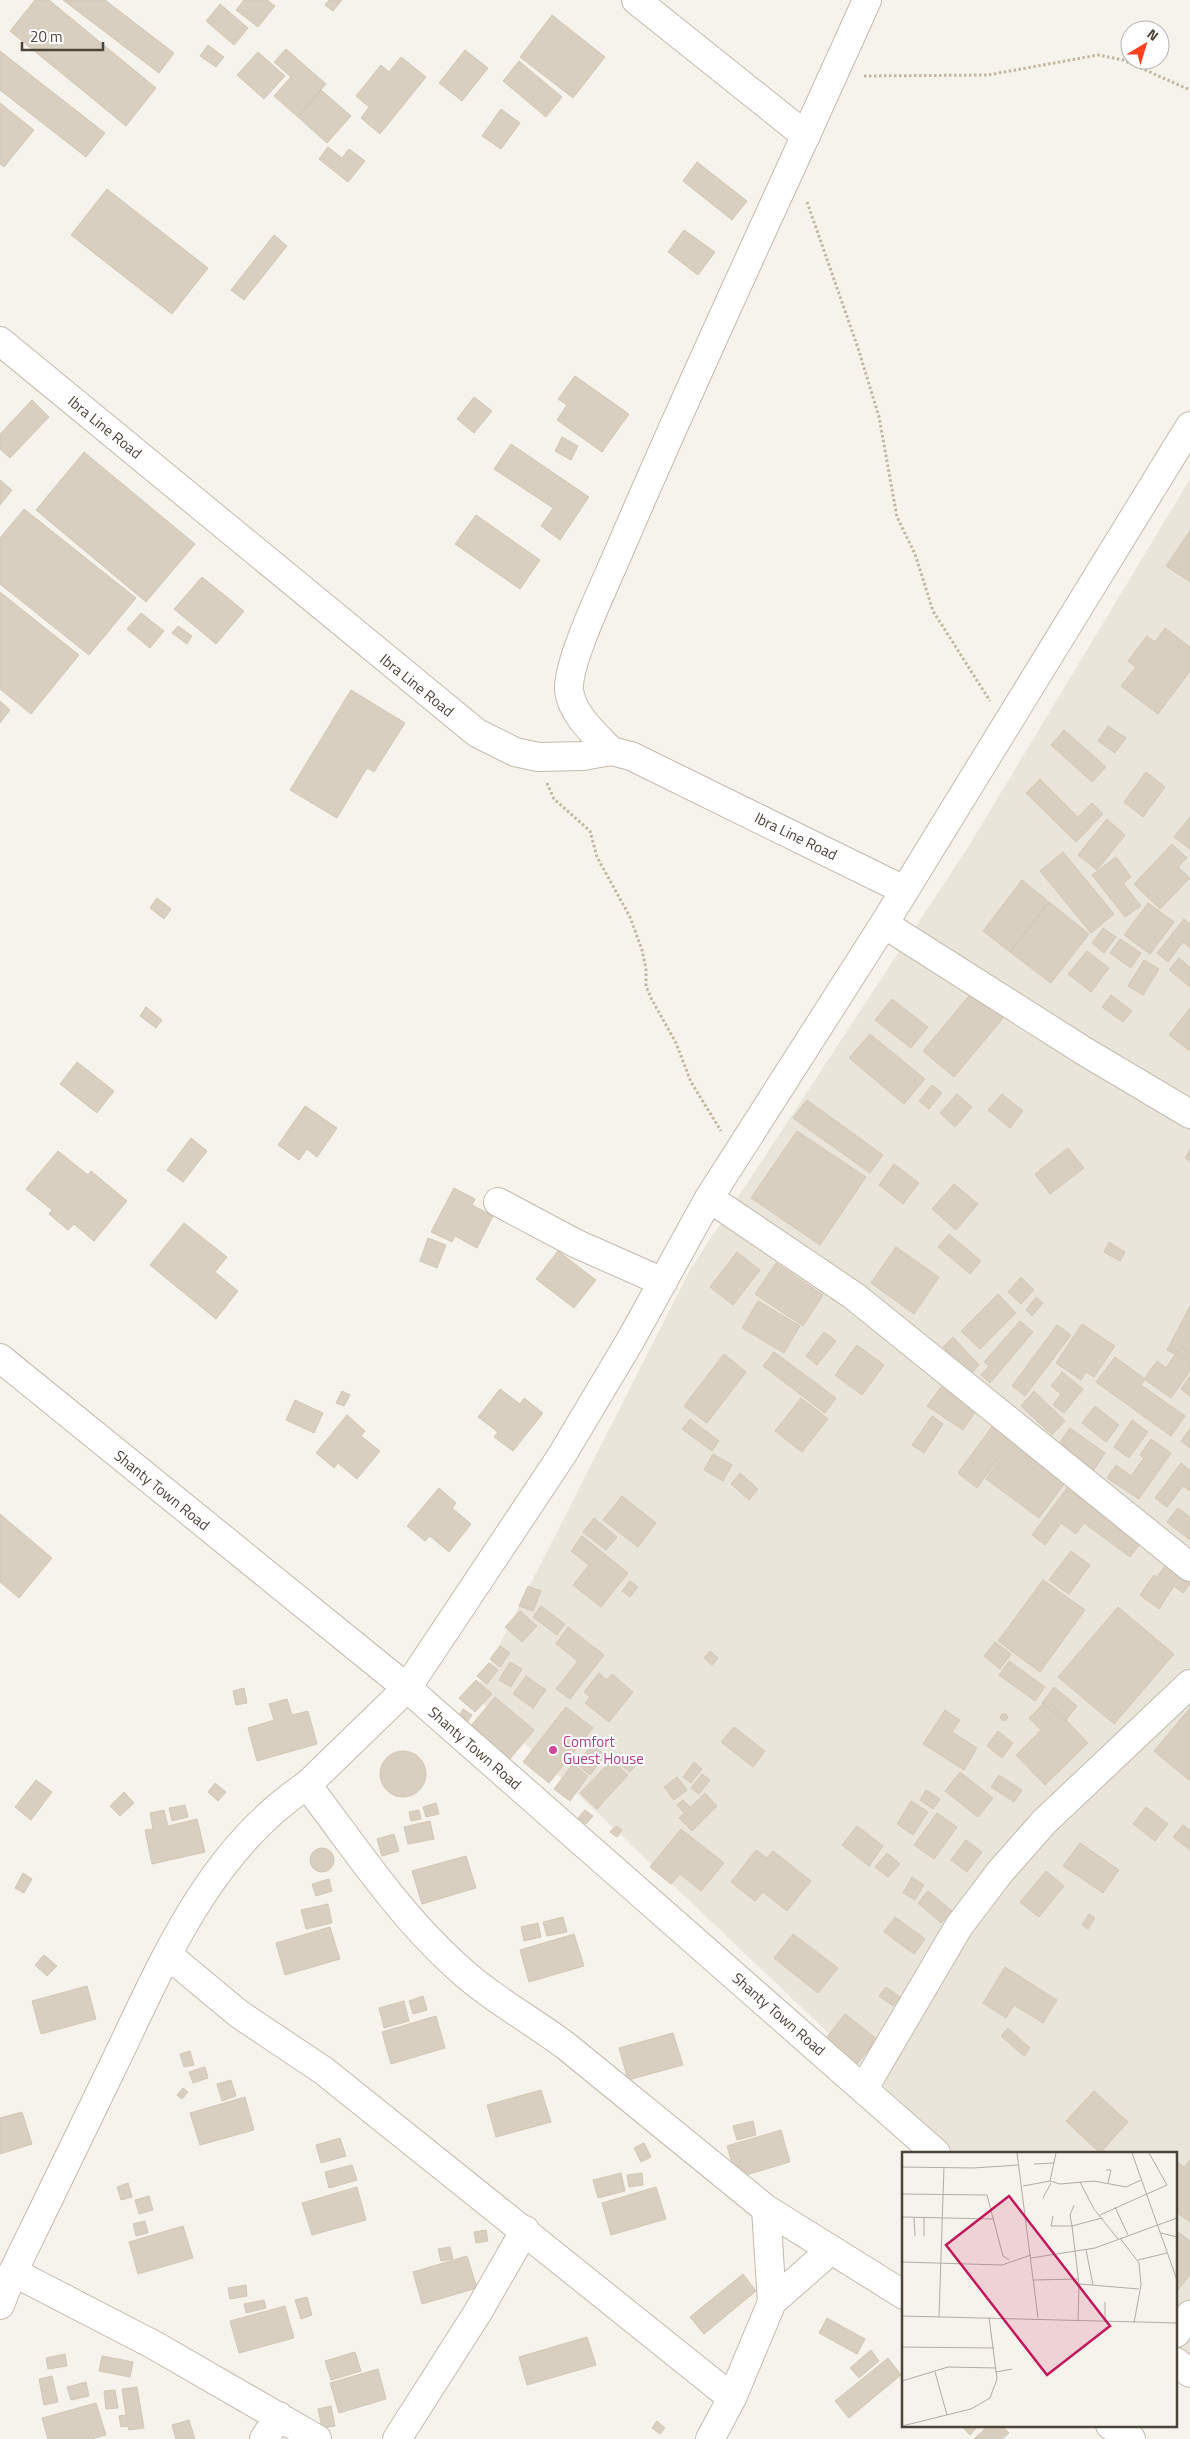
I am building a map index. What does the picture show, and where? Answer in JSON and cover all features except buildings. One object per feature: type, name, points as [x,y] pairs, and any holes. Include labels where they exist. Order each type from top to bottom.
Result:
[{"type":"street","points":[[636,0],[806,136]]},
{"type":"street","points":[[611,751],[580,717],[572,704],[569,689],[580,644],[682,402],[867,0]]},
{"type":"street","name":"Ibra Line Road","points":[[0,341],[477,733],[515,752],[538,757],[583,756],[611,751],[652,765],[904,890]]},
{"type":"street","points":[[0,2305],[13,2272],[168,1955],[201,1895],[237,1845],[266,1814],[306,1785],[407,1688],[562,1455],[630,1341],[710,1198],[884,924],[1190,426]]},
{"type":"street","points":[[884,924],[1084,1051],[1190,1114]]},
{"type":"street","points":[[710,1198],[854,1296],[1190,1567]]},
{"type":"street","points":[[498,1202],[578,1244],[663,1282]]},
{"type":"street","name":"Shanty Town Road","points":[[0,1358],[407,1688],[935,2152]]},
{"type":"street","points":[[864,2088],[959,1926],[1000,1872],[1044,1822],[1190,1684]]},
{"type":"street","points":[[306,1785],[420,1932],[456,1967],[486,1992],[566,2046],[766,2209],[902,2294]]},
{"type":"street","points":[[168,1955],[239,2014],[324,2071],[525,2230],[661,2343],[732,2398]]},
{"type":"street","points":[[766,2209],[772,2302]]},
{"type":"street","points":[[397,2439],[478,2312],[525,2230]]},
{"type":"street","points":[[710,2439],[732,2398],[772,2302],[831,2250]]},
{"type":"street","points":[[13,2272],[154,2345],[317,2439]]},
{"type":"street","points":[[1178,2331],[1190,2316]]},
{"type":"street","points":[[1178,2364],[1190,2373]]},
{"type":"street","points":[[264,2439],[279,2416]]},
{"type":"street","points":[[1112,2426],[1131,2439]]},
{"type":"path","points":[[833,76],[988,75],[1098,55],[1123,60],[1190,90]]},
{"type":"path","points":[[793,164],[858,348],[879,417],[888,459],[894,508],[915,554],[928,600],[933,611],[1005,725]]},
{"type":"path","points":[[538,757],[554,799],[590,831],[597,857],[630,917],[642,950],[646,970],[646,986],[651,998],[676,1043],[691,1082],[714,1121],[738,1154]]},
{"type":"shaded area","points":[[1190,479],[1190,2356],[1178,2347],[1178,2152],[953,2152],[474,1695],[690,1270],[970,844]]},
{"type":"place","name":"Comfort Guest House","points":[[553,1750]]}]
